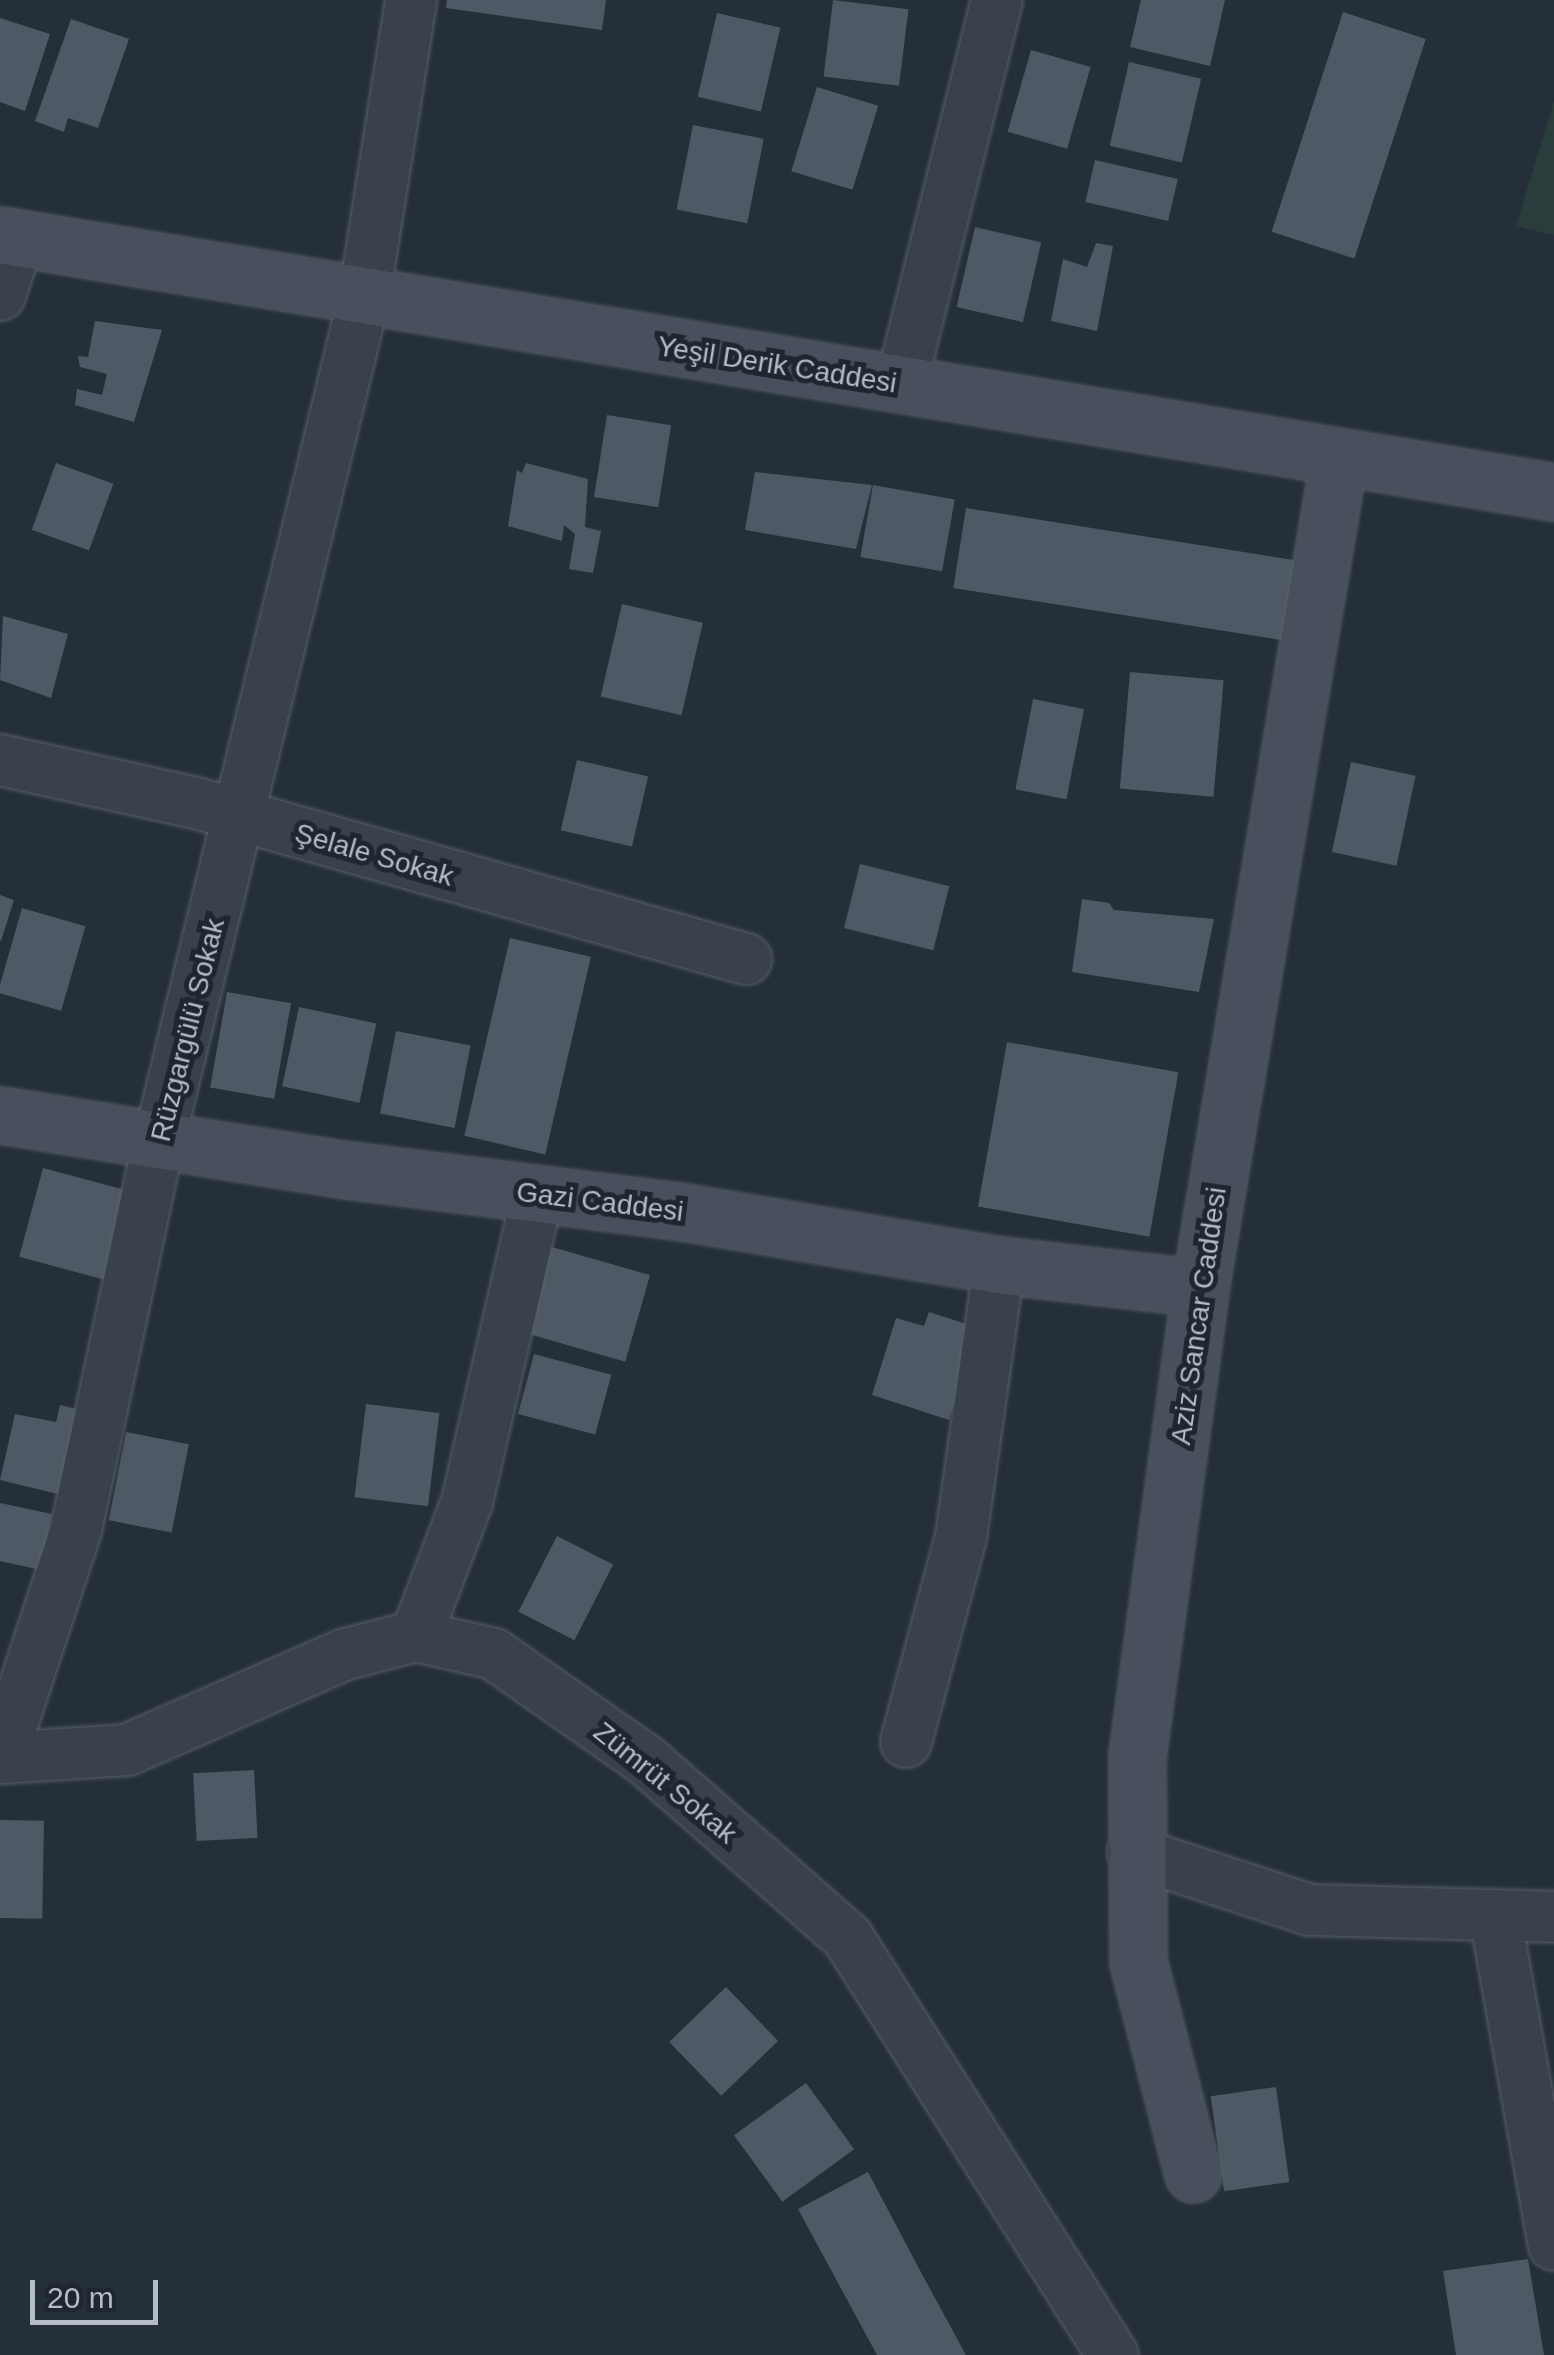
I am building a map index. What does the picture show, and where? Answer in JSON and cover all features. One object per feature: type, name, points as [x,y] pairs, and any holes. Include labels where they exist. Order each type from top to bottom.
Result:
[{"type":"street","name":"Rüzgargülü Sokak","points":[[1,1758],[76,1530],[159,1141],[242,816],[364,298],[412,0]]},
{"type":"street","points":[[901,385],[997,0]]},
{"type":"street","name":"Yeşil Derik Caddesi","points":[[9,237],[1554,492]]},
{"type":"street","points":[[0,295],[9,237]]},
{"type":"street","name":"Aziz Sancar Caddesi","points":[[1193,2174],[1138,1961],[1133,1852],[1137,1756],[1200,1288],[1340,457]]},
{"type":"street","name":"Şelale Sokak","points":[[0,760],[242,816],[746,960]]},
{"type":"street","name":"Gazi Caddesi","points":[[0,1115],[999,1265],[1200,1288]]},
{"type":"street","points":[[416,1636],[467,1502],[538,1193]]},
{"type":"street","points":[[906,1742],[961,1536],[999,1265]]},
{"type":"street","name":"Zümrüt Sokak","points":[[1,1758],[127,1750],[346,1654],[416,1636],[494,1654],[648,1762],[848,1938],[1112,2355]]},
{"type":"street","points":[[1133,1852],[1308,1910],[1554,1917]]},
{"type":"street","points":[[1495,1915],[1554,2245]]},
{"type":"green space","points":[[1554,101],[1554,235],[1516,226]]},
{"type":"building","points":[[447,0],[606,0],[602,30],[446,8]]},
{"type":"building","points":[[833,0],[908,9],[899,86],[824,76]]},
{"type":"building","points":[[1141,0],[1225,0],[1210,66],[1130,47]]},
{"type":"building","points":[[1343,12],[1426,39],[1354,259],[1272,232]]},
{"type":"building","points":[[717,13],[780,28],[761,111],[698,97]]},
{"type":"building","points":[[0,18],[50,34],[25,111],[0,102]]},
{"type":"building","points":[[71,19],[129,39],[98,128],[68,118],[64,132],[35,121]]},
{"type":"building","points":[[1031,50],[1091,67],[1067,149],[1008,132]]},
{"type":"building","points":[[1129,62],[1201,79],[1182,162],[1110,146]]},
{"type":"building","points":[[817,87],[878,106],[852,190],[791,171]]},
{"type":"building","points":[[693,125],[764,139],[747,223],[677,209]]},
{"type":"building","points":[[1095,160],[1178,179],[1168,221],[1085,202]]},
{"type":"building","points":[[975,227],[1041,242],[1023,322],[957,307]]},
{"type":"building","points":[[1096,243],[1113,246],[1097,331],[1051,321],[1063,259],[1087,267]]},
{"type":"building","points":[[95,321],[162,330],[134,422],[75,405],[77,389],[102,395],[107,374],[80,367],[78,356],[88,357]]},
{"type":"building","points":[[607,415],[671,425],[658,507],[594,497]]},
{"type":"building","points":[[56,463],[113,484],[89,551],[32,530]]},
{"type":"building","points":[[526,463],[588,479],[585,527],[601,531],[593,573],[569,569],[575,534],[564,525],[562,541],[508,526],[517,470],[522,473]]},
{"type":"building","points":[[755,472],[872,485],[856,549],[745,530]]},
{"type":"building","points":[[873,485],[955,499],[942,571],[860,557]]},
{"type":"building","points":[[966,508],[1297,560],[1284,640],[953,588]]},
{"type":"building","points":[[622,604],[703,623],[682,715],[601,697]]},
{"type":"building","points":[[3,616],[68,634],[51,698],[0,680]]},
{"type":"building","points":[[1130,672],[1224,680],[1213,797],[1120,789]]},
{"type":"building","points":[[1033,699],[1084,709],[1066,799],[1015,789]]},
{"type":"building","points":[[577,760],[648,776],[632,847],[561,830]]},
{"type":"building","points":[[1351,762],[1416,776],[1396,866],[1332,852]]},
{"type":"building","points":[[860,864],[949,886],[933,950],[844,928]]},
{"type":"building","points":[[0,895],[14,900],[1,941],[0,940]]},
{"type":"building","points":[[1082,899],[1109,903],[1114,910],[1214,919],[1199,992],[1072,972]]},
{"type":"building","points":[[22,908],[85,926],[61,1011],[0,993]]},
{"type":"building","points":[[510,938],[591,957],[545,1154],[464,1136]]},
{"type":"building","points":[[227,992],[291,1003],[274,1099],[210,1088]]},
{"type":"building","points":[[299,1007],[376,1023],[359,1103],[282,1086]]},
{"type":"building","points":[[396,1031],[471,1046],[455,1128],[380,1113]]},
{"type":"building","points":[[1007,1042],[1178,1072],[1149,1237],[978,1206]]},
{"type":"building","points":[[43,1168],[138,1193],[114,1282],[19,1257]]},
{"type":"building","points":[[552,1247],[650,1275],[625,1362],[527,1334]]},
{"type":"building","points":[[929,1312],[979,1328],[949,1420],[872,1395],[896,1318],[924,1326]]},
{"type":"building","points":[[534,1354],[611,1375],[595,1435],[518,1414]]},
{"type":"building","points":[[366,1404],[439,1413],[428,1506],[355,1497]]},
{"type":"building","points":[[60,1405],[89,1412],[66,1496],[0,1480],[15,1414],[56,1422]]},
{"type":"building","points":[[126,1432],[189,1444],[172,1533],[109,1520]]},
{"type":"building","points":[[0,1503],[52,1514],[41,1570],[0,1561]]},
{"type":"building","points":[[557,1536],[613,1565],[575,1640],[518,1612]]},
{"type":"building","points":[[254,1770],[258,1838],[197,1841],[193,1773]]},
{"type":"building","points":[[0,1820],[44,1821],[42,1919],[0,1918]]},
{"type":"building","points":[[726,1987],[778,2041],[721,2096],[669,2042]]},
{"type":"building","points":[[806,2083],[854,2149],[782,2202],[734,2135]]},
{"type":"building","points":[[1276,2087],[1289,2182],[1224,2191],[1211,2096]]},
{"type":"building","points":[[868,2172],[966,2355],[877,2355],[798,2209]]},
{"type":"building","points":[[1528,2259],[1544,2355],[1456,2355],[1443,2271]]}]
